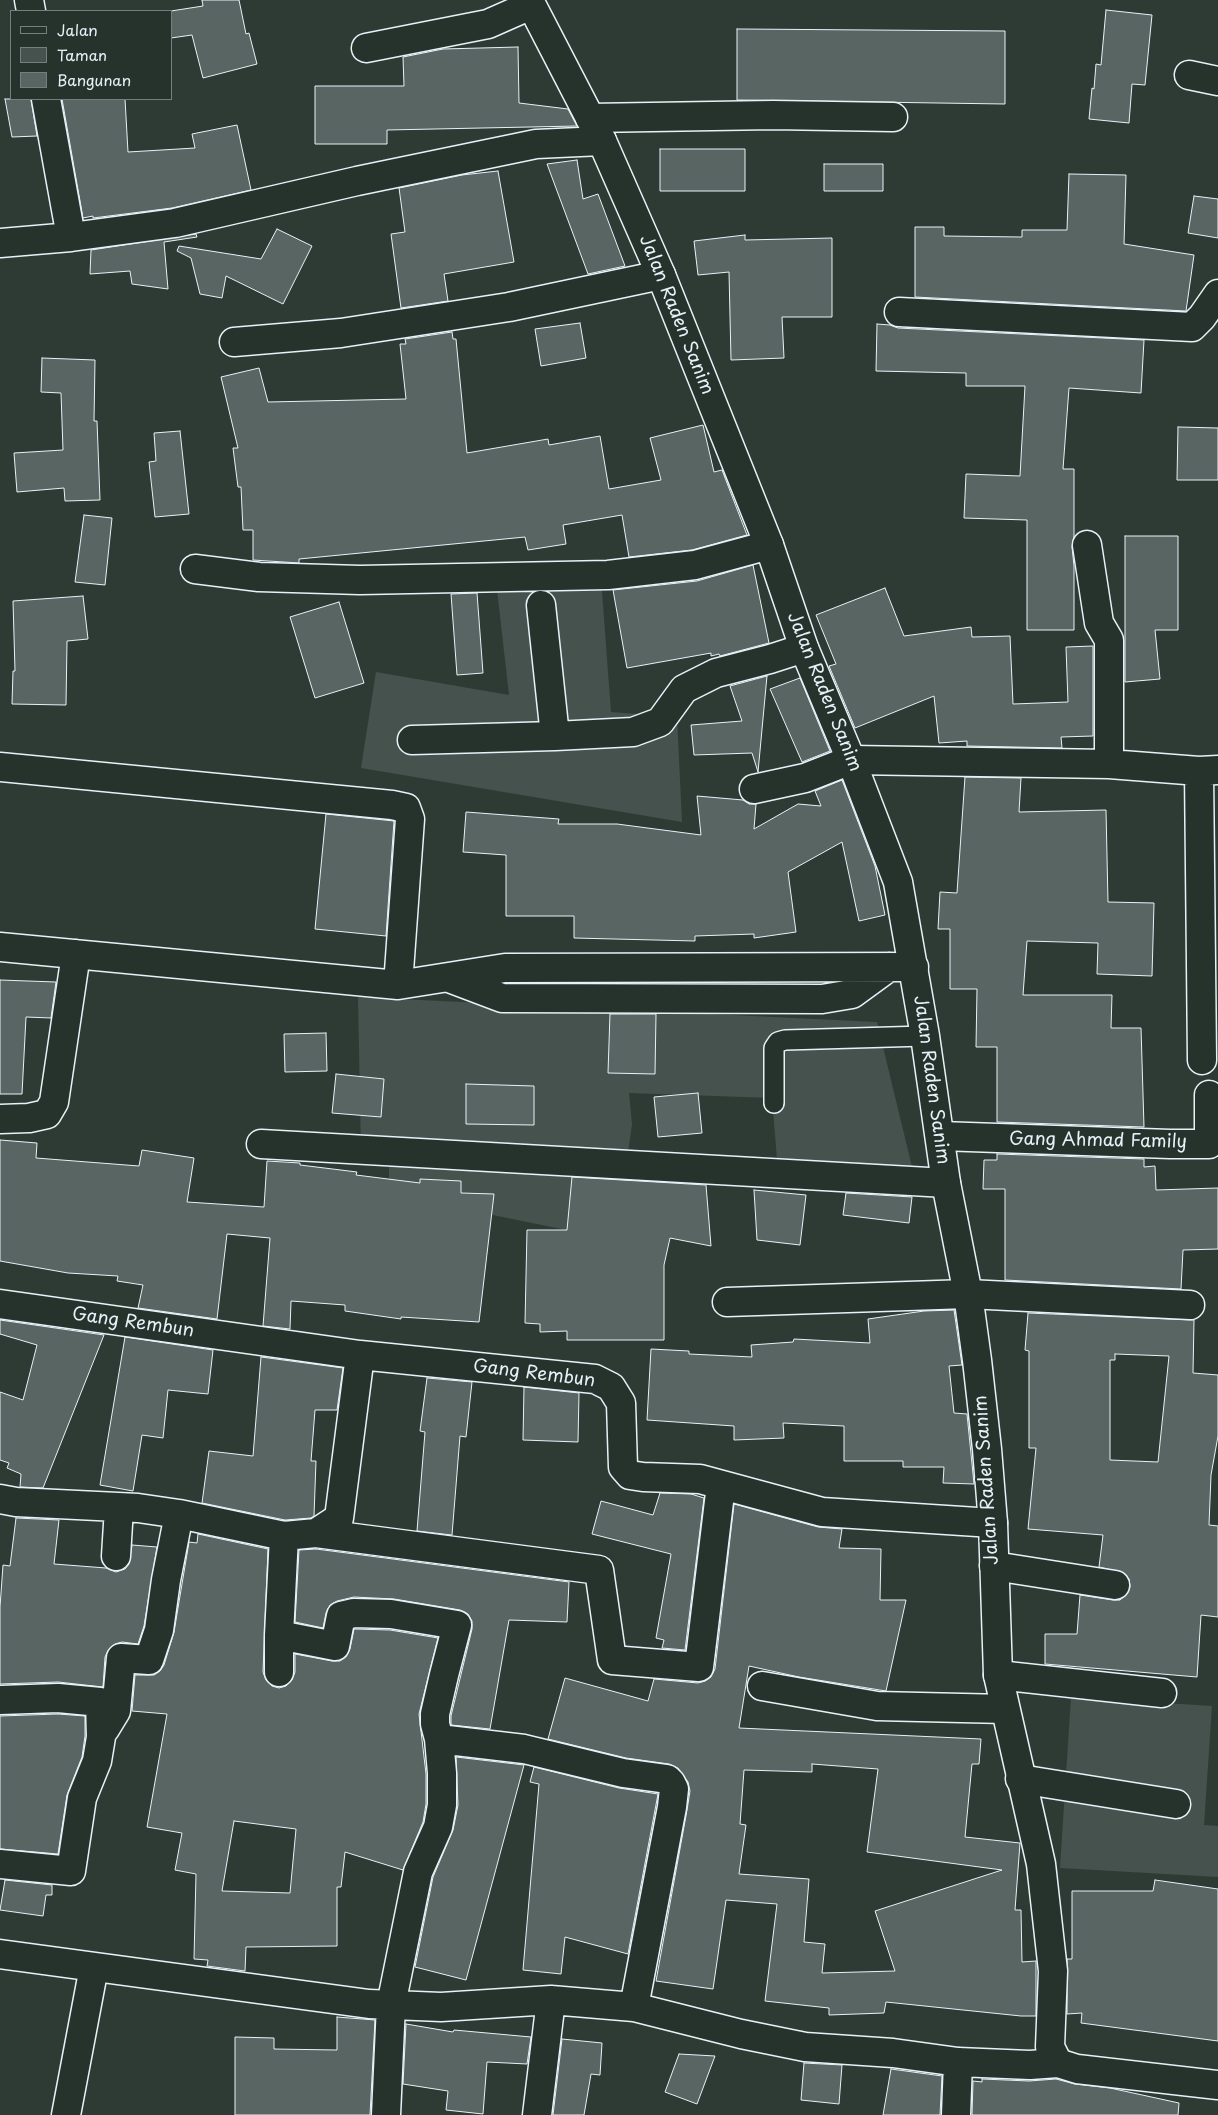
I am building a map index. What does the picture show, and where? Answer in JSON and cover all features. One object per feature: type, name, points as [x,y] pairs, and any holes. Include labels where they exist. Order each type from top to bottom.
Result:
[{"type":"street","points":[[366,48],[488,24],[530,2]]},
{"type":"street","name":"Jalan Raden Sanim","points":[[530,2],[596,130],[661,275],[769,545],[804,648],[851,760],[898,882],[901,967],[925,1036],[946,1183],[968,1294],[987,1449],[993,1523],[998,1675],[1020,1779],[1041,1864],[1053,1971],[1050,2047],[1058,2063]]},
{"type":"street","points":[[1190,75],[1218,82]]},
{"type":"street","points":[[46,100],[71,236]]},
{"type":"street","points":[[0,243],[175,223],[357,181],[596,130],[773,115],[893,117]]},
{"type":"street","points":[[234,342],[341,333],[500,309],[661,275]]},
{"type":"street","points":[[899,312],[1192,327],[1202,317],[1218,294]]},
{"type":"street","points":[[195,569],[259,577],[360,580],[608,575],[695,565],[769,545]]},
{"type":"street","points":[[1087,545],[1099,624],[1109,640],[1109,764]]},
{"type":"street","points":[[541,605],[555,736]]},
{"type":"street","points":[[412,740],[633,732],[660,722],[684,689],[716,673],[804,648]]},
{"type":"street","points":[[754,789],[805,778],[851,760],[1109,764],[1209,770],[1202,1060]]},
{"type":"street","points":[[0,767],[382,804],[406,808],[410,818],[398,986]]},
{"type":"street","points":[[0,947],[398,986],[505,968],[901,967]]},
{"type":"street","points":[[0,1118],[30,1118],[47,1114],[54,1102],[76,954]]},
{"type":"street","name":"Gang Ahmad Family","points":[[940,1136],[1170,1144],[1213,1151],[1209,1096]]},
{"type":"street","points":[[261,1144],[946,1183]]},
{"type":"street","points":[[727,1302],[968,1294],[1190,1306]]},
{"type":"street","name":"Gang Rembun","points":[[0,1304],[360,1355],[595,1379],[611,1387],[620,1403],[623,1467],[630,1475],[700,1479],[822,1512],[993,1523]]},
{"type":"street","points":[[316,1533],[339,1518],[360,1355]]},
{"type":"street","points":[[0,1499],[16,1502],[119,1508],[179,1514],[284,1536],[316,1533],[599,1570],[612,1660],[699,1667],[721,1485]]},
{"type":"street","points":[[116,1556],[119,1508]]},
{"type":"street","points":[[101,1737],[116,1711],[121,1658],[149,1660],[159,1630],[166,1580],[179,1514]]},
{"type":"street","points":[[279,1672],[284,1536]]},
{"type":"street","points":[[994,1566],[1115,1585]]},
{"type":"street","points":[[279,1635],[335,1646],[341,1616],[354,1613],[391,1614],[457,1626],[435,1714],[442,1773],[442,1805],[438,1827],[418,1872],[391,2005],[386,2115]]},
{"type":"street","points":[[998,1675],[1162,1694]]},
{"type":"street","points":[[762,1686],[876,1706],[1005,1710]]},
{"type":"street","points":[[0,1700],[58,1698],[100,1702],[101,1737],[98,1761],[82,1798],[72,1872],[0,1864]]},
{"type":"street","points":[[439,1739],[524,1749],[623,1772],[667,1779],[671,1783],[674,1789],[672,1807],[634,2007]]},
{"type":"street","points":[[1020,1779],[1176,1804]]},
{"type":"street","points":[[0,1954],[370,2004],[441,2007],[551,2000],[634,2007],[740,2034],[805,2047],[893,2053],[958,2062],[1030,2065],[1058,2063],[1077,2069],[1218,2085]]},
{"type":"street","points":[[66,2115],[94,1966]]},
{"type":"street","points":[[537,2115],[551,2000]]},
{"type":"street","points":[[956,2115],[958,2062]]},
{"type":"lane","points":[[774,1103],[774,1048],[778,1042],[785,1040],[925,1036]]},
{"type":"green space","points":[[601,578],[611,712],[677,717],[682,822],[361,768],[376,672],[509,695],[496,581]]},
{"type":"green space","points":[[358,997],[877,1022],[912,1167],[777,1159],[772,1098],[629,1093],[632,1124],[616,1240],[389,1194],[389,1149],[361,1149]]},
{"type":"green space","points":[[1071,1697],[1212,1706],[1204,1825],[1218,1826],[1218,1877],[1060,1868]]},
{"type":"building","points":[[202,0],[239,0],[246,34],[249,33],[257,64],[203,78],[192,35],[172,38],[172,11],[203,6]]},
{"type":"building","points":[[1106,10],[1152,15],[1145,85],[1132,84],[1129,123],[1089,119],[1096,64],[1101,65]]},
{"type":"building","points":[[737,29],[1005,31],[1005,104],[737,100]]},
{"type":"building","points":[[518,47],[519,103],[568,109],[577,126],[387,130],[387,144],[315,144],[315,86],[404,86],[403,57],[443,49]]},
{"type":"building","points":[[5,99],[31,100],[37,136],[12,137]]},
{"type":"building","points":[[62,100],[125,100],[128,152],[195,148],[192,134],[237,125],[251,190],[172,208],[83,218]]},
{"type":"building","points":[[660,149],[745,149],[745,191],[660,191]]},
{"type":"building","points":[[577,160],[583,199],[598,194],[625,266],[588,274],[547,164]]},
{"type":"building","points":[[824,164],[883,164],[883,191],[824,191]]},
{"type":"building","points":[[498,171],[514,262],[444,274],[448,301],[401,308],[391,234],[405,232],[399,188],[462,175]]},
{"type":"building","points":[[1069,174],[1126,175],[1124,244],[1194,255],[1186,311],[915,297],[915,227],[944,227],[944,236],[1022,237],[1022,230],[1067,230]]},
{"type":"building","points":[[1194,196],[1218,199],[1218,238],[1188,233]]},
{"type":"building","points":[[277,229],[312,246],[283,304],[226,276],[222,298],[200,294],[191,258],[177,251],[179,246],[261,259]]},
{"type":"building","points":[[196,234],[197,237],[164,242],[168,289],[132,284],[130,271],[90,274],[91,250]]},
{"type":"building","points":[[745,235],[745,240],[832,238],[832,317],[782,317],[784,358],[731,360],[729,272],[698,275],[694,241]]},
{"type":"building","points":[[580,323],[586,358],[541,366],[535,329]]},
{"type":"building","points":[[877,324],[898,328],[1144,340],[1141,393],[1069,388],[1063,469],[1074,469],[1074,536],[1072,547],[1074,566],[1074,630],[1027,630],[1027,520],[964,518],[966,474],[1020,476],[1025,386],[966,386],[966,373],[876,371]]},
{"type":"building","points":[[452,332],[453,339],[456,339],[467,453],[548,439],[549,445],[600,436],[609,489],[661,480],[650,438],[703,425],[714,472],[722,470],[747,535],[692,550],[629,557],[622,515],[563,525],[566,544],[528,550],[525,537],[299,559],[299,563],[253,560],[253,530],[243,530],[241,487],[238,487],[233,448],[238,448],[221,377],[259,368],[268,402],[406,399],[400,344],[406,344],[405,339]]},
{"type":"building","points":[[42,358],[95,360],[94,421],[97,421],[100,500],[65,501],[64,488],[17,492],[14,453],[63,450],[61,393],[41,392]]},
{"type":"building","points":[[1178,427],[1218,428],[1218,480],[1177,480]]},
{"type":"building","points":[[180,431],[189,514],[155,517],[149,462],[156,461],[154,433]]},
{"type":"building","points":[[84,515],[112,518],[105,585],[75,582]]},
{"type":"building","points":[[1125,536],[1178,536],[1178,630],[1155,630],[1160,679],[1125,682]]},
{"type":"building","points":[[753,565],[769,643],[720,656],[719,654],[711,656],[711,653],[627,668],[613,590],[697,581]]},
{"type":"building","points":[[885,588],[904,636],[971,627],[972,637],[1010,636],[1013,704],[1068,702],[1066,647],[1093,646],[1093,736],[1061,737],[1062,748],[967,746],[967,741],[939,743],[934,696],[855,728],[829,666],[836,664],[816,615]]},
{"type":"building","points":[[477,593],[483,673],[457,675],[451,594]]},
{"type":"building","points":[[83,596],[88,639],[67,641],[66,705],[12,704],[13,671],[15,671],[13,601]]},
{"type":"building","points":[[339,602],[364,683],[315,698],[290,617]]},
{"type":"building","points":[[767,676],[758,772],[752,753],[694,755],[691,725],[742,721],[730,686]]},
{"type":"building","points":[[800,678],[830,751],[802,762],[770,689]]},
{"type":"building","points":[[965,777],[1021,778],[1019,812],[1106,810],[1108,902],[1154,903],[1152,976],[1097,974],[1098,943],[1027,941],[1023,995],[1112,995],[1111,1028],[1141,1028],[1144,1127],[997,1122],[997,1047],[976,1047],[977,989],[950,989],[950,929],[938,929],[940,892],[957,893]]},
{"type":"building","points":[[842,780],[875,866],[885,915],[859,921],[842,842],[788,872],[796,932],[754,938],[754,934],[695,936],[695,941],[574,938],[574,916],[506,916],[506,855],[463,852],[466,812],[559,819],[558,824],[617,824],[701,835],[697,796],[743,800],[749,804],[756,804],[754,829],[798,804],[821,806],[815,791]]},
{"type":"building","points":[[326,814],[394,821],[386,936],[315,929]]},
{"type":"building","points":[[0,980],[56,982],[51,1018],[26,1017],[22,1094],[0,1094]]},
{"type":"building","points":[[610,1014],[656,1014],[655,1074],[608,1073]]},
{"type":"building","points":[[326,1033],[327,1071],[285,1072],[284,1034]]},
{"type":"building","points":[[336,1074],[384,1079],[381,1117],[332,1113]]},
{"type":"building","points":[[466,1084],[534,1086],[534,1125],[466,1124]]},
{"type":"building","points":[[698,1093],[702,1133],[658,1137],[654,1097]]},
{"type":"building","points":[[0,1140],[37,1143],[36,1158],[139,1166],[142,1150],[194,1158],[187,1202],[264,1207],[267,1161],[300,1163],[300,1165],[357,1172],[356,1175],[420,1183],[420,1179],[461,1181],[461,1193],[494,1194],[479,1322],[401,1317],[401,1319],[345,1311],[345,1305],[291,1301],[290,1329],[263,1326],[270,1238],[227,1234],[217,1319],[138,1308],[143,1285],[117,1281],[118,1276],[68,1273],[0,1261]]},
{"type":"building","points":[[997,1154],[1144,1159],[1144,1167],[1155,1166],[1156,1190],[1218,1188],[1218,1249],[1183,1250],[1181,1289],[1005,1280],[1005,1189],[983,1189],[984,1160],[997,1160]]},
{"type":"building","points":[[572,1177],[706,1185],[711,1246],[670,1238],[664,1265],[664,1340],[567,1340],[567,1331],[540,1332],[540,1324],[525,1323],[527,1230],[567,1230]]},
{"type":"building","points":[[754,1190],[806,1195],[800,1245],[757,1240]]},
{"type":"building","points":[[846,1193],[912,1197],[909,1223],[843,1215]]},
{"type":"building","points":[[954,1310],[962,1365],[949,1366],[954,1413],[967,1414],[974,1484],[943,1483],[944,1467],[903,1467],[903,1461],[844,1461],[844,1426],[783,1423],[784,1438],[734,1440],[734,1426],[647,1420],[651,1349],[689,1351],[689,1354],[752,1357],[751,1345],[793,1342],[794,1339],[870,1343],[868,1319],[924,1311]]},
{"type":"building","points":[[1028,1313],[1194,1320],[1193,1373],[1218,1375],[1218,1436],[1211,1475],[1209,1525],[1218,1526],[1218,1617],[1201,1615],[1197,1677],[1045,1664],[1045,1634],[1077,1634],[1080,1595],[1120,1600],[1127,1594],[1130,1587],[1129,1579],[1124,1573],[1099,1567],[1103,1535],[1028,1529],[1036,1448],[1029,1448],[1029,1351],[1025,1350]],"holes":[[[1115,1354],[1169,1356],[1158,1462],[1110,1460],[1110,1360],[1115,1360]]]},
{"type":"building","points":[[0,1320],[104,1335],[43,1488],[20,1487],[21,1474],[7,1468],[9,1463],[0,1460],[0,1392],[23,1400],[37,1345],[0,1334]]},
{"type":"building","points":[[125,1337],[213,1350],[208,1394],[168,1390],[163,1438],[142,1435],[133,1491],[100,1485]]},
{"type":"building","points":[[261,1357],[343,1368],[337,1410],[315,1410],[311,1461],[316,1461],[314,1516],[311,1518],[285,1520],[202,1503],[209,1451],[253,1456]]},
{"type":"building","points":[[427,1378],[472,1382],[466,1437],[460,1436],[452,1535],[417,1531],[425,1432],[420,1431]]},
{"type":"building","points":[[524,1387],[579,1393],[578,1442],[523,1440]]},
{"type":"building","points":[[660,1493],[691,1494],[704,1498],[685,1650],[662,1648],[664,1640],[656,1638],[671,1554],[592,1534],[601,1501],[653,1515]]},
{"type":"building","points":[[734,1504],[818,1527],[842,1529],[839,1548],[881,1549],[880,1600],[906,1600],[886,1691],[799,1677],[749,1666],[739,1728],[981,1739],[979,1764],[972,1764],[965,1837],[1020,1843],[1015,1910],[1021,1910],[1022,1962],[1036,1961],[1036,2016],[886,2002],[884,2013],[829,2015],[829,2008],[765,2001],[777,1904],[726,1900],[713,1989],[656,1981],[687,1810],[690,1791],[688,1782],[678,1768],[669,1764],[626,1758],[548,1739],[565,1678],[648,1701],[654,1679],[698,1683],[711,1677],[715,1669]],"holes":[[[812,1764],[878,1769],[867,1852],[1002,1870],[875,1911],[895,1971],[822,1973],[825,1944],[804,1942],[809,1879],[739,1874],[746,1825],[740,1824],[744,1770],[812,1772]]]},
{"type":"building","points":[[16,1518],[59,1520],[54,1564],[106,1568],[116,1572],[125,1569],[129,1564],[132,1545],[157,1547],[144,1626],[138,1644],[122,1642],[115,1644],[109,1649],[105,1657],[103,1687],[58,1682],[0,1684],[0,1607],[3,1565],[10,1566]]},
{"type":"building","points":[[198,1534],[268,1549],[263,1672],[266,1680],[272,1686],[279,1688],[286,1686],[292,1680],[295,1672],[295,1654],[332,1661],[340,1661],[346,1657],[350,1649],[354,1629],[390,1630],[438,1638],[419,1714],[426,1774],[426,1804],[423,1822],[403,1870],[345,1852],[341,1887],[337,1887],[337,1946],[246,1947],[245,1971],[207,1966],[208,1960],[194,1959],[196,1874],[175,1870],[182,1833],[147,1827],[167,1714],[132,1711],[135,1675],[154,1675],[164,1665],[174,1632],[189,1542],[197,1543]],"holes":[[[234,1821],[296,1829],[290,1893],[222,1891]]]},
{"type":"building","points":[[316,1549],[569,1582],[567,1622],[509,1620],[490,1729],[451,1725],[451,1716],[472,1629],[472,1621],[468,1614],[460,1610],[394,1599],[354,1597],[337,1601],[330,1605],[323,1628],[295,1622],[299,1550]]},
{"type":"building","points":[[58,1714],[85,1716],[85,1736],[82,1757],[67,1795],[58,1854],[0,1849],[0,1716]]},
{"type":"building","points":[[456,1757],[524,1765],[466,1980],[415,1967],[433,1877],[453,1830],[458,1805]]},
{"type":"building","points":[[534,1767],[619,1788],[658,1794],[628,1954],[565,1937],[561,1974],[523,1970],[539,1784],[530,1782]]},
{"type":"building","points":[[5,1880],[52,1885],[52,1895],[46,1895],[43,1916],[0,1910]]},
{"type":"building","points":[[1155,1880],[1218,1889],[1218,2041],[1081,2023],[1082,2013],[1067,2014],[1067,1959],[1072,1959],[1072,1891],[1153,1891]]},
{"type":"building","points":[[337,2017],[375,2020],[370,2115],[235,2115],[235,2037],[274,2038],[274,2049],[337,2050]]},
{"type":"building","points":[[406,2024],[453,2032],[454,2030],[531,2037],[527,2064],[487,2062],[483,2114],[446,2110],[448,2091],[403,2084]]},
{"type":"building","points":[[562,2039],[602,2043],[600,2075],[591,2074],[584,2115],[553,2115]]},
{"type":"building","points":[[679,2054],[715,2056],[697,2104],[665,2092]]},
{"type":"building","points":[[804,2063],[842,2065],[839,2104],[801,2100]]},
{"type":"building","points":[[891,2069],[942,2076],[940,2115],[883,2115]]},
{"type":"building","points":[[982,2079],[1029,2081],[1056,2079],[1075,2084],[1110,2088],[1179,2103],[1178,2115],[972,2115],[973,2081],[982,2082]]}]
